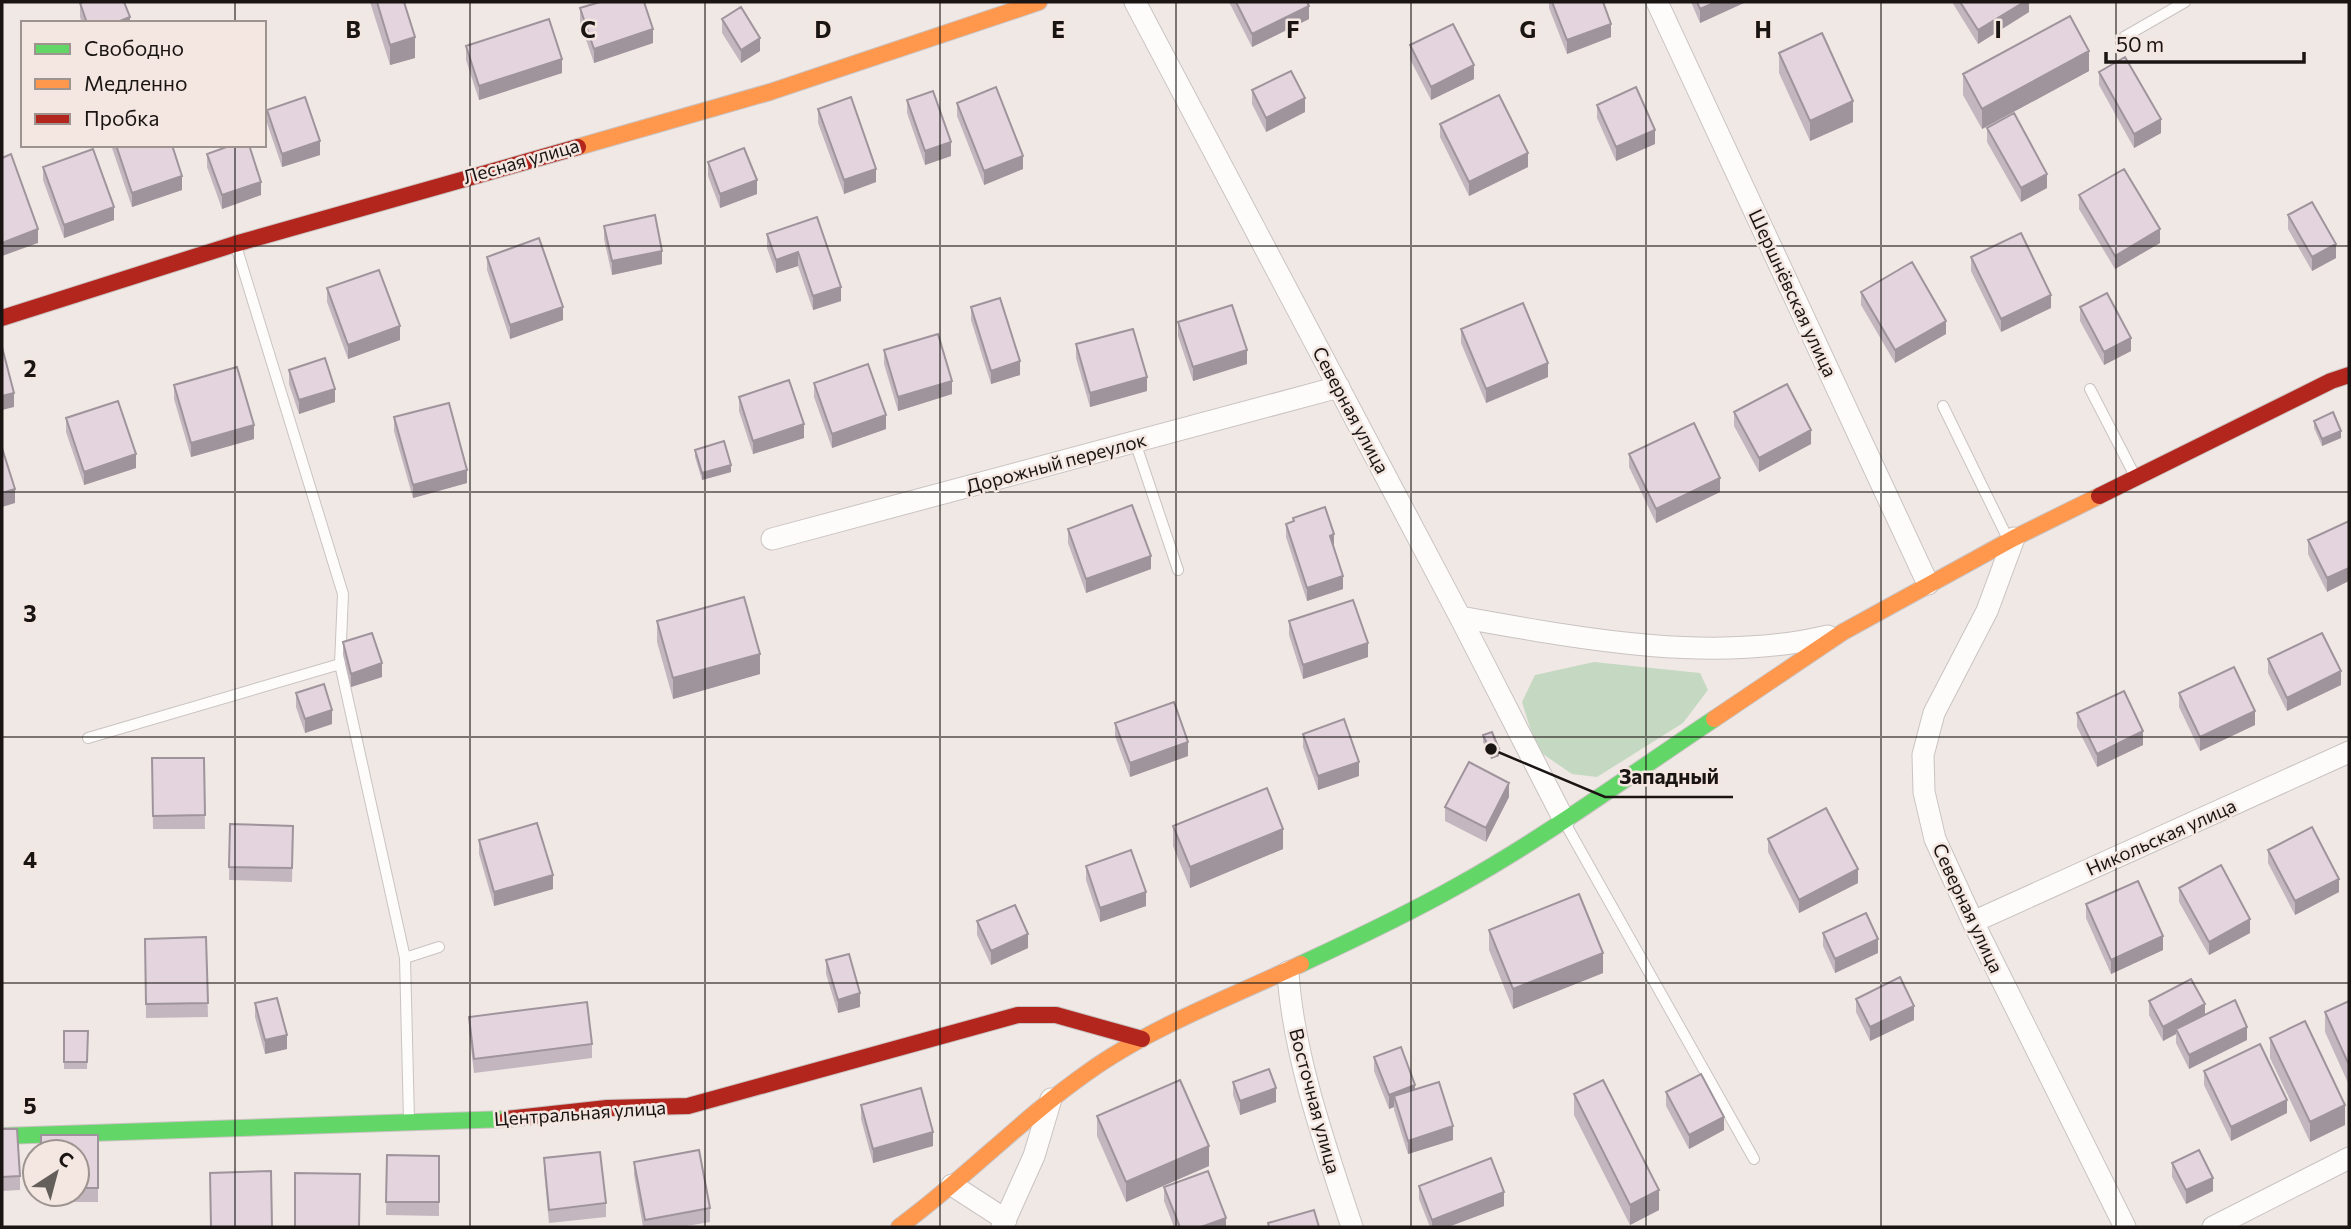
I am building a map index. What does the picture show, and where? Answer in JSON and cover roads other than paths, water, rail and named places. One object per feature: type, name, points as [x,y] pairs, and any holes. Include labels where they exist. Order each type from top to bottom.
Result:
[{"type":"street","name":"Лесная улица","points":[[2,318],[235,244],[770,92],[1039,2]]},
{"type":"street","name":"Северная улица","points":[[1135,2],[1460,617],[1563,820]]},
{"type":"street","name":"Шершнёвская улица","points":[[1657,2],[1928,584]]},
{"type":"street","points":[[899,1227],[1051,1099],[1090,1070],[1142,1039],[1288,972],[1450,890],[1563,820],[1843,632],[1928,584],[2011,539],[2331,381],[2349,375]]},
{"type":"street","name":"Дорожный переулок","points":[[772,539],[1339,387]]},
{"type":"street","name":"Северная улица","points":[[2011,539],[1987,611],[1934,713],[1923,755],[1924,792],[1935,839],[1973,922],[2125,1227]]},
{"type":"street","points":[[1460,617],[1583,639],[1723,649],[1790,645],[1843,632]]},
{"type":"street","name":"Никольская улица","points":[[1973,922],[2349,752]]},
{"type":"street","name":"Восточная улица","points":[[1288,972],[1290,1012],[1327,1153],[1352,1227]]},
{"type":"street","name":"Центральная улица","points":[[2,1136],[524,1118],[607,1108],[688,1106],[1018,1015],[1056,1015],[1142,1039]]},
{"type":"street","points":[[952,1185],[1004,1223],[1034,1156],[1051,1099]]},
{"type":"street","points":[[2213,1227],[2349,1158]]},
{"type":"lane","points":[[2124,37],[2185,2]]},
{"type":"lane","points":[[235,244],[344,594],[340,664],[405,958],[409,1123]]},
{"type":"lane","points":[[2090,388],[2136,477]]},
{"type":"lane","points":[[1943,406],[2011,539]]},
{"type":"lane","points":[[1135,442],[1178,569]]},
{"type":"lane","points":[[88,738],[340,664]]},
{"type":"lane","points":[[1563,820],[1754,1159]]},
{"type":"lane","points":[[405,958],[439,947]]},
{"type":"place","name":"Западный","points":[[1491,749]]}]
